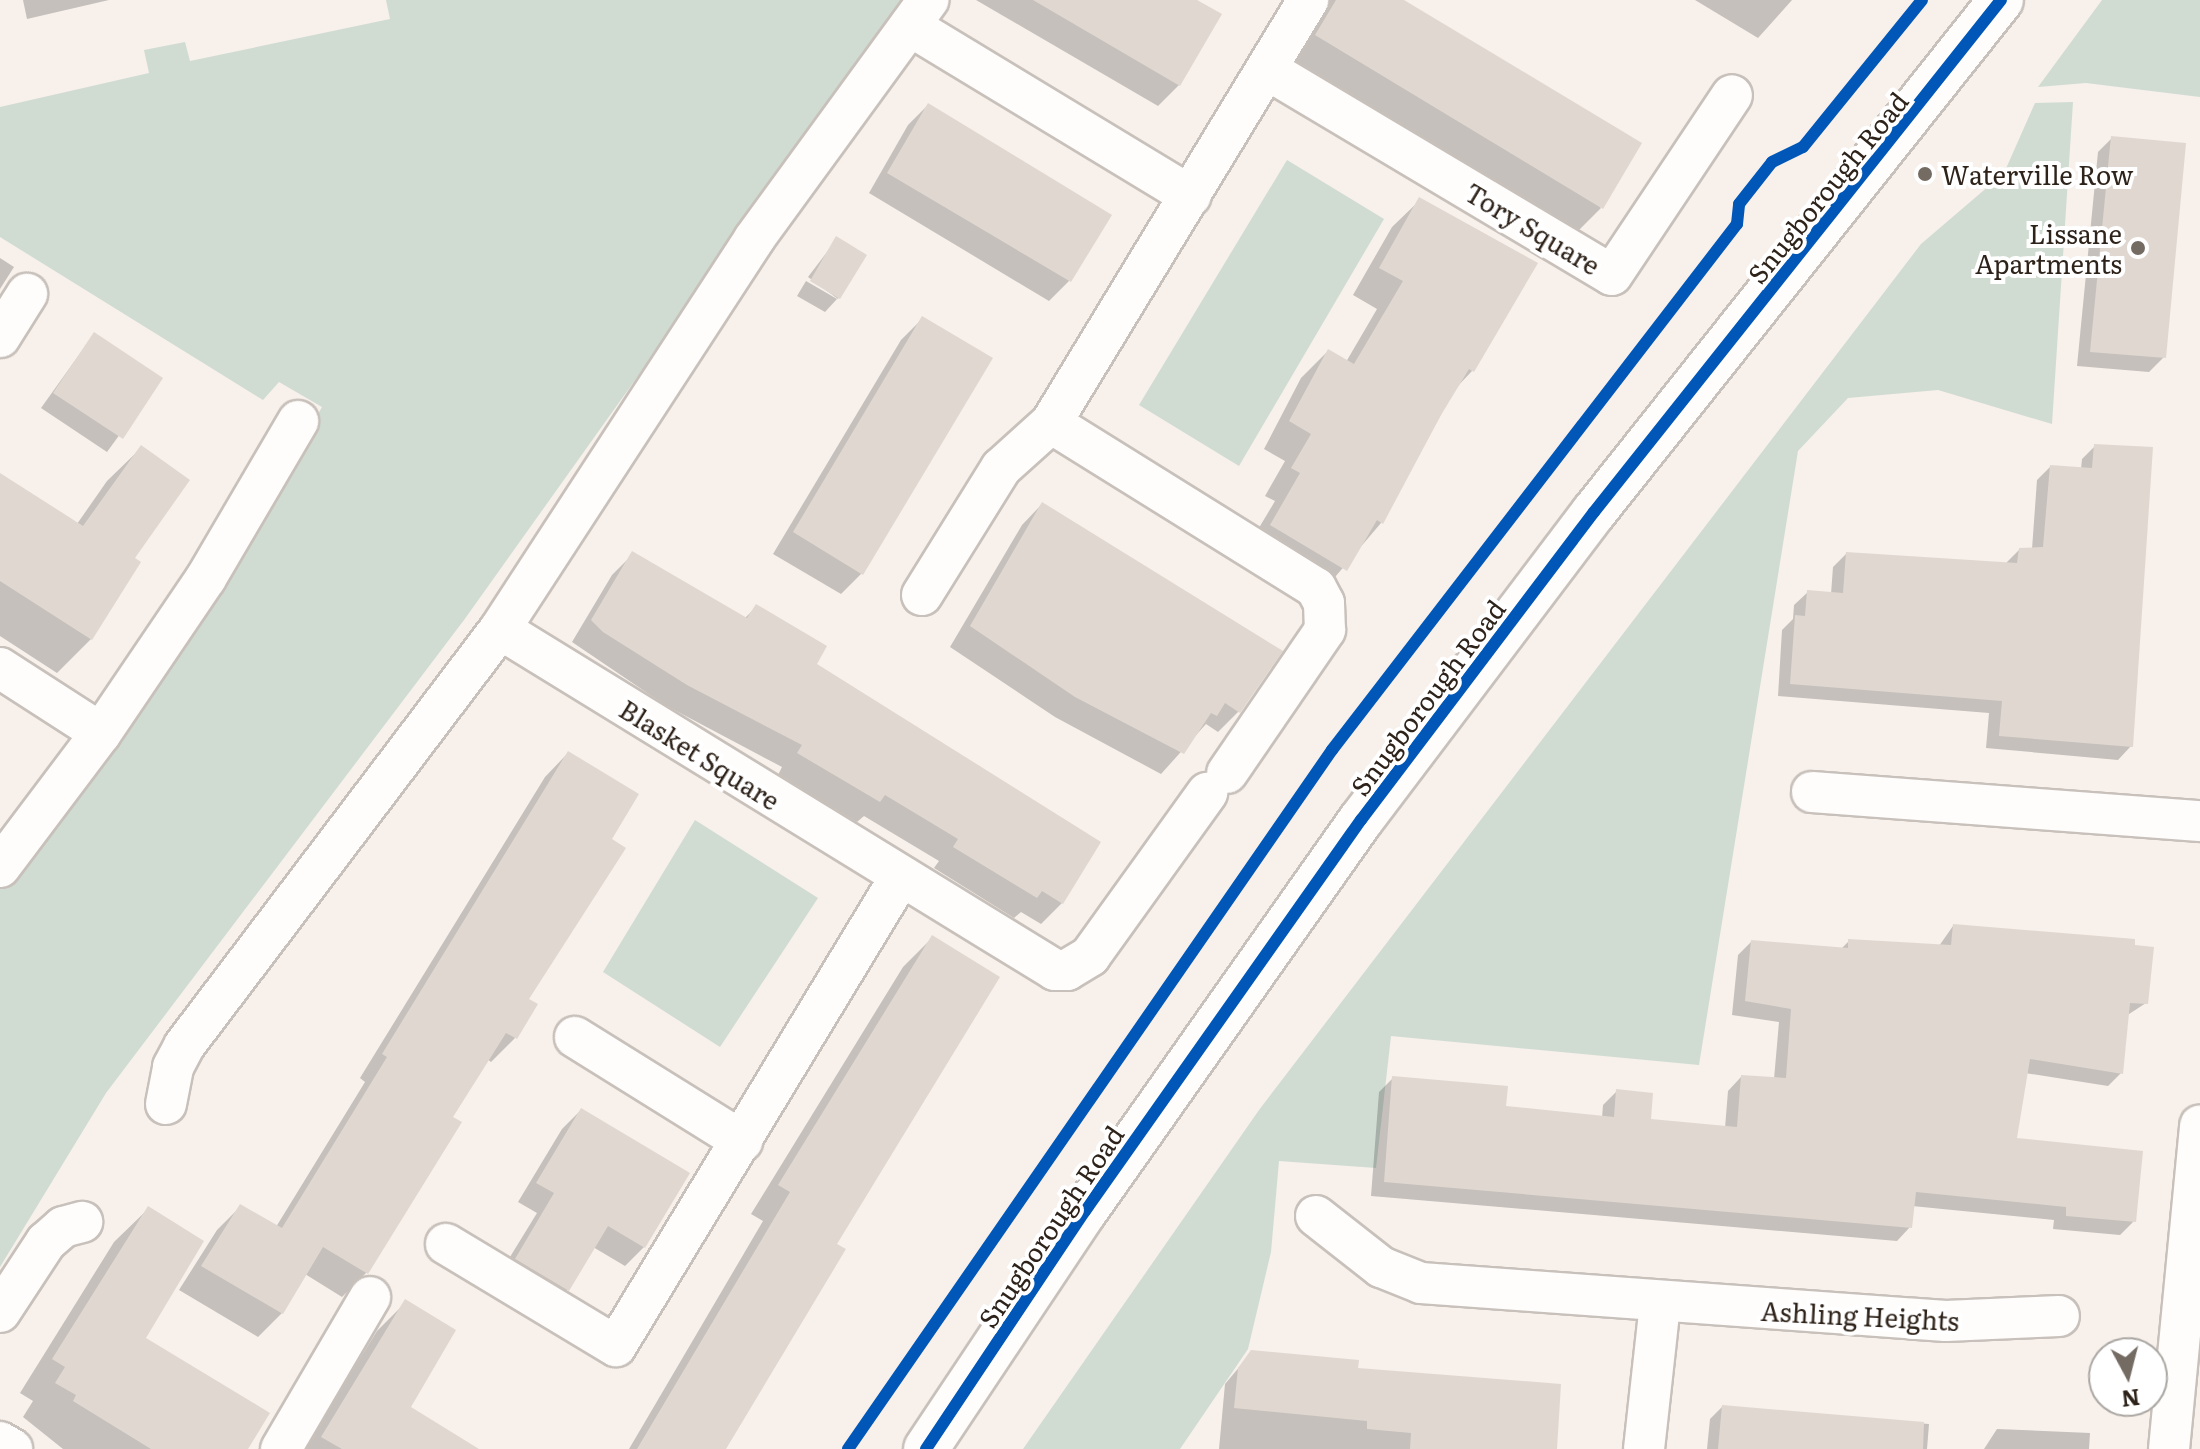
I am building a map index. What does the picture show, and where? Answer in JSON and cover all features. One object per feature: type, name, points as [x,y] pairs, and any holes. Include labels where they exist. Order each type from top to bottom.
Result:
[{"type":"main road","name":"Snugborough Road","points":[[926,1449],[1085,1211],[1361,820],[1594,512],[2001,0]]},
{"type":"street","points":[[922,595],[1001,468],[1051,423],[1308,0]]},
{"type":"street","points":[[166,1104],[173,1067],[184,1046],[500,629],[754,239],[919,13],[1191,196]]},
{"type":"street","name":"Tory Square","points":[[1268,70],[1612,275],[1732,95]]},
{"type":"street","points":[[0,337],[27,294]]},
{"type":"street","points":[[0,867],[101,733],[206,578],[298,421]]},
{"type":"street","name":"Blasket Square","points":[[500,629],[899,879],[1055,970],[1067,970],[1090,956],[1325,630],[1324,603],[1316,588],[1051,423]]},
{"type":"street","points":[[0,668],[101,733]]},
{"type":"street","points":[[1812,792],[2200,821]]},
{"type":"street","points":[[446,1244],[616,1346],[899,879]]},
{"type":"street","points":[[575,1037],[742,1141]]},
{"type":"street","points":[[2169,1449],[2200,1125]]},
{"type":"street","name":"Ashling Heights","points":[[1316,1216],[1381,1267],[1421,1283],[1660,1303],[1946,1321],[2059,1316]]},
{"type":"street","points":[[0,1312],[46,1242],[63,1227],[82,1222]]},
{"type":"street","points":[[281,1449],[370,1297]]},
{"type":"street","points":[[1644,1449],[1660,1303]]},
{"type":"street","points":[[0,1442],[12,1449]]},
{"type":"shaded area","points":[[386,0],[906,0],[464,620],[106,1093],[0,1267],[0,887],[215,596],[322,407],[279,382],[263,400],[0,237],[0,107],[149,73],[144,50],[185,42],[190,61],[390,19]]},
{"type":"shaded area","points":[[2102,0],[2200,0],[2200,97],[2086,83],[2038,87]]},
{"type":"shaded area","points":[[2073,102],[2052,424],[1938,390],[1848,398],[1798,451],[1699,1065],[1391,1036],[1376,1168],[1279,1161],[1271,1252],[1248,1349],[1180,1449],[1023,1449],[1259,1110],[1921,244],[2004,173],[2035,103]]},
{"type":"shaded area","points":[[1287,160],[1384,219],[1239,466],[1139,405]]},
{"type":"shaded area","points":[[695,820],[818,898],[720,1047],[603,972]]},
{"type":"building","points":[[1033,0],[1197,0],[1222,14],[1180,86]]},
{"type":"building","points":[[1336,0],[1404,0],[1642,143],[1603,209],[1315,35]]},
{"type":"building","points":[[928,103],[1112,215],[1071,282],[887,173]]},
{"type":"building","name":"Lissane Apartments","points":[[2111,136],[2186,143],[2166,358],[2090,352]]},
{"type":"building","points":[[1419,197],[1538,263],[1474,372],[1469,369],[1441,415],[1383,524],[1377,520],[1347,571],[1270,525],[1300,473],[1291,468],[1311,434],[1289,421],[1328,349],[1354,364],[1403,281],[1379,268]]},
{"type":"building","points":[[836,236],[867,255],[840,299],[810,281]]},
{"type":"building","points":[[922,316],[993,358],[863,575],[793,532]]},
{"type":"building","points":[[94,332],[163,378],[123,439],[53,393]]},
{"type":"building","points":[[2094,444],[2153,447],[2133,747],[1999,736],[2002,701],[1790,684],[1795,615],[1805,616],[1807,590],[1843,593],[1846,552],[2017,563],[2019,548],[2043,547],[2050,465],[2092,468]]},
{"type":"building","points":[[141,445],[190,480],[135,558],[141,562],[92,640],[0,581],[0,473],[83,526]]},
{"type":"building","points":[[1042,502],[1283,651],[1240,713],[1225,703],[1217,716],[1211,713],[1184,754],[1075,697],[970,626]]},
{"type":"building","points":[[632,551],[747,618],[756,604],[827,646],[817,664],[1101,842],[1063,904],[1042,891],[1037,898],[953,847],[958,839],[885,795],[880,802],[797,753],[802,745],[687,685],[603,632],[591,620]]},
{"type":"building","points":[[568,751],[639,794],[612,839],[626,848],[529,999],[538,1004],[517,1039],[506,1033],[453,1117],[462,1122],[368,1274],[323,1247],[283,1314],[201,1266],[240,1204],[282,1228],[387,1057],[382,1054]]},
{"type":"building","points":[[1953,924],[2135,939],[2135,945],[2154,947],[2148,1004],[2130,1003],[2123,1074],[2030,1059],[2017,1138],[2143,1151],[2136,1222],[2066,1216],[2066,1207],[1916,1192],[1912,1228],[1384,1182],[1392,1076],[1508,1086],[1506,1106],[1614,1117],[1616,1089],[1653,1093],[1651,1119],[1737,1127],[1741,1075],[1786,1078],[1791,1009],[1745,1001],[1751,940],[1848,948],[1848,939],[1951,945]]},
{"type":"building","points":[[932,935],[1000,977],[837,1244],[846,1249],[726,1449],[637,1449],[790,1192],[778,1185]]},
{"type":"building","points":[[581,1108],[690,1173],[645,1248],[608,1226],[569,1291],[515,1259],[554,1193],[536,1183]]},
{"type":"building","points":[[148,1206],[204,1241],[146,1338],[270,1413],[248,1449],[151,1449],[73,1401],[76,1395],[55,1383],[65,1367],[52,1359]]},
{"type":"building","points":[[405,1299],[456,1330],[411,1407],[479,1449],[342,1449],[321,1437]]},
{"type":"building","points":[[1251,1350],[1359,1360],[1358,1368],[1561,1384],[1557,1449],[1410,1449],[1411,1433],[1367,1429],[1367,1421],[1234,1408],[1238,1368]]},
{"type":"building","points":[[1722,1405],[1924,1422],[1923,1449],[1718,1449]]},
{"type":"cycle path","points":[[848,1449],[1332,750],[1737,224],[1739,204],[1772,162],[1803,147],[1922,0]]},
{"type":"cycle path","points":[[926,1449],[1085,1211],[1361,820],[1594,512],[2001,0]]},
{"type":"place","name":"Waterville Row","points":[[1925,174]]},
{"type":"place","name":"Lissane Apartments","points":[[2138,248]]}]
